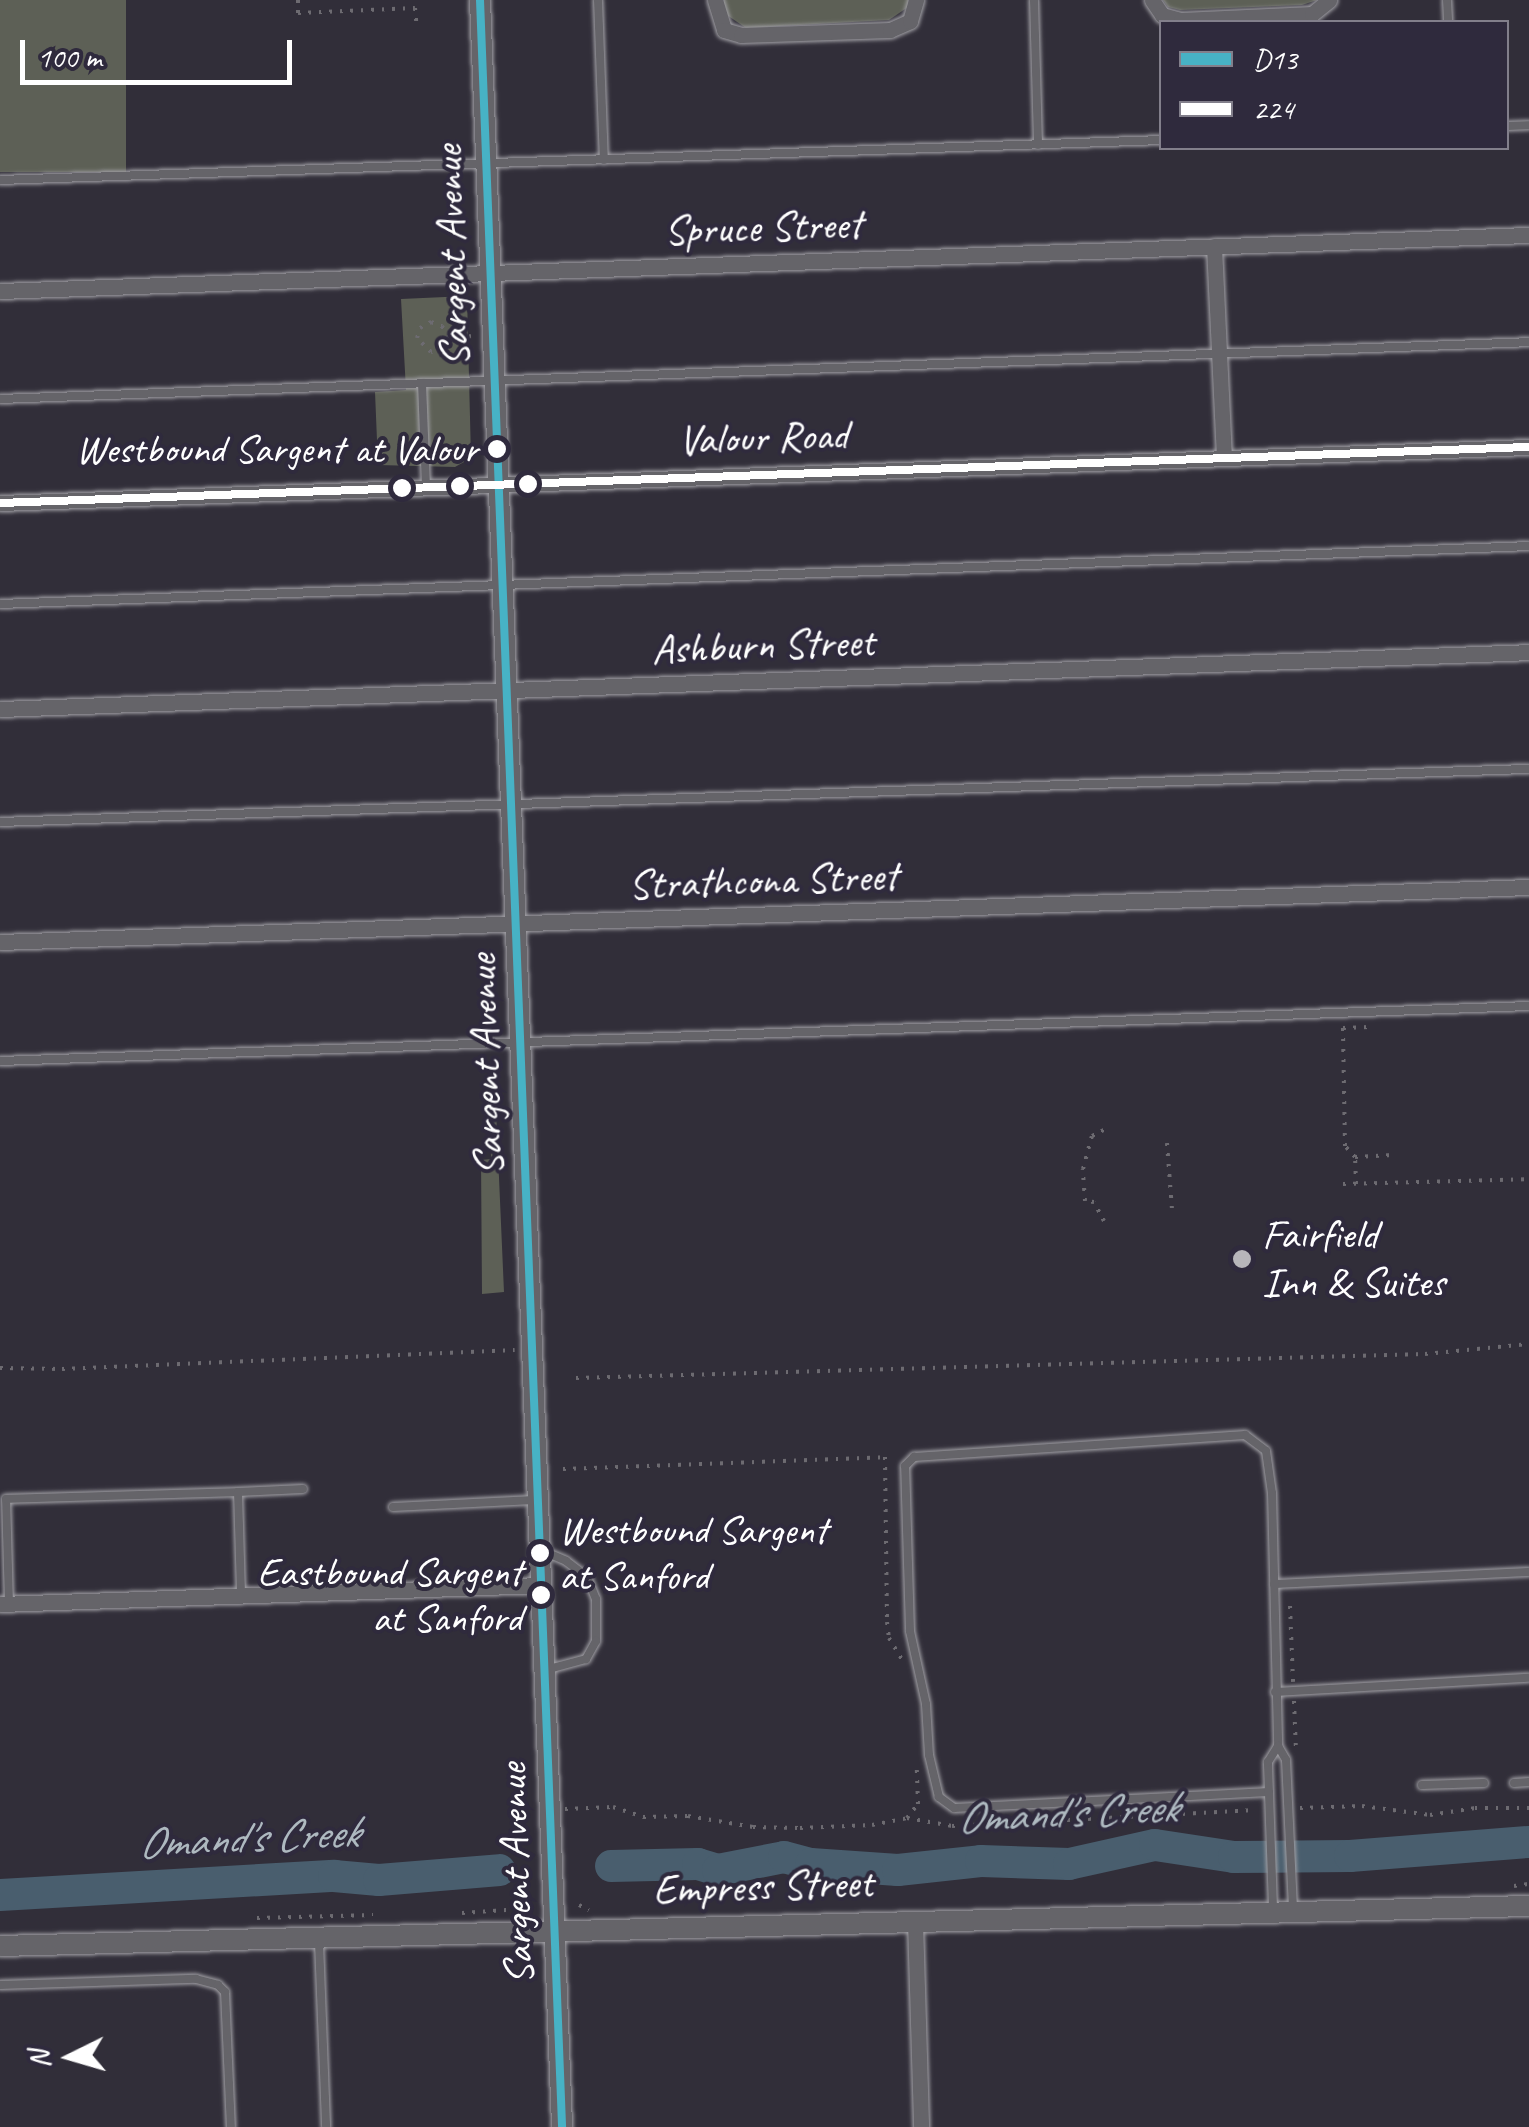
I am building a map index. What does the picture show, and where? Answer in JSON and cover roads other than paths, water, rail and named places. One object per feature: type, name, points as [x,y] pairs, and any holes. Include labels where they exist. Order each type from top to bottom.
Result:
[{"type":"main road","name":"Sargent Avenue","points":[[480,0],[562,2127]]},
{"type":"main road","name":"Empress Street","points":[[0,1946],[1529,1906]]},
{"type":"street","points":[[714,0],[724,30],[741,35],[890,30],[910,21],[916,0]]},
{"type":"street","points":[[1152,0],[1162,15],[1181,20],[1312,14],[1329,0]]},
{"type":"street","name":"Spruce Street","points":[[0,291],[1529,236]]},
{"type":"street","points":[[1214,246],[1224,455]]},
{"type":"street","name":"Valour Road","points":[[0,503],[1224,455],[1529,447]]},
{"type":"street","name":"Ashburn Street","points":[[0,708],[1529,652]]},
{"type":"street","name":"Strathcona Street","points":[[0,942],[1529,887]]},
{"type":"street","points":[[4,1604],[541,1585]]},
{"type":"street","points":[[915,1921],[922,2127]]},
{"type":"lane","points":[[598,0],[604,160]]},
{"type":"lane","points":[[1034,0],[1038,145]]},
{"type":"lane","points":[[0,180],[1159,140]]},
{"type":"lane","points":[[0,399],[1529,342]]},
{"type":"lane","points":[[422,383],[426,486]]},
{"type":"lane","points":[[0,604],[1529,546]]},
{"type":"lane","points":[[0,822],[1529,769]]},
{"type":"lane","points":[[0,1060],[1529,1006]]},
{"type":"lane","points":[[1270,1792],[990,1808],[954,1808],[939,1797],[929,1755],[926,1704],[910,1632],[905,1466],[914,1457],[1245,1434],[1266,1451],[1272,1494],[1278,1746],[1286,1760],[1292,1877],[1283,1912]]},
{"type":"lane","points":[[4,1604],[3,1500],[303,1489]]},
{"type":"lane","points":[[238,1492],[241,1596]]},
{"type":"lane","points":[[393,1507],[538,1500]]},
{"type":"lane","points":[[540,1550],[566,1561],[587,1578],[596,1598],[596,1640],[586,1659],[545,1670]]},
{"type":"lane","points":[[1274,1584],[1529,1572]]},
{"type":"lane","points":[[1276,1692],[1529,1678]]},
{"type":"lane","points":[[1278,1746],[1268,1762],[1273,1878],[1283,1912]]},
{"type":"lane","points":[[1514,1783],[1529,1782]]},
{"type":"lane","points":[[1422,1786],[1484,1784]]},
{"type":"lane","points":[[318,1935],[326,2127]]},
{"type":"lane","points":[[0,1985],[196,1980],[218,1985],[226,1992],[231,2127]]},
{"type":"waterway","name":"Omand's Creek","points":[[611,1866],[698,1864],[718,1870],[784,1857],[811,1864],[898,1870],[981,1861],[1069,1864],[1155,1845],[1234,1857],[1350,1856],[1529,1842]]},
{"type":"waterway","name":"Omand's Creek","points":[[0,1895],[334,1876],[379,1880],[500,1870]]},
{"type":"place","name":"Westbound Sargent at Valour","points":[[497,449]]},
{"type":"place","name":"Fairfield Inn & Suites","points":[[1242,1259]]},
{"type":"place","name":"Westbound Sargent at Sanford","points":[[540,1553]]},
{"type":"place","name":"Eastbound Sargent at Sanford","points":[[541,1595]]}]
